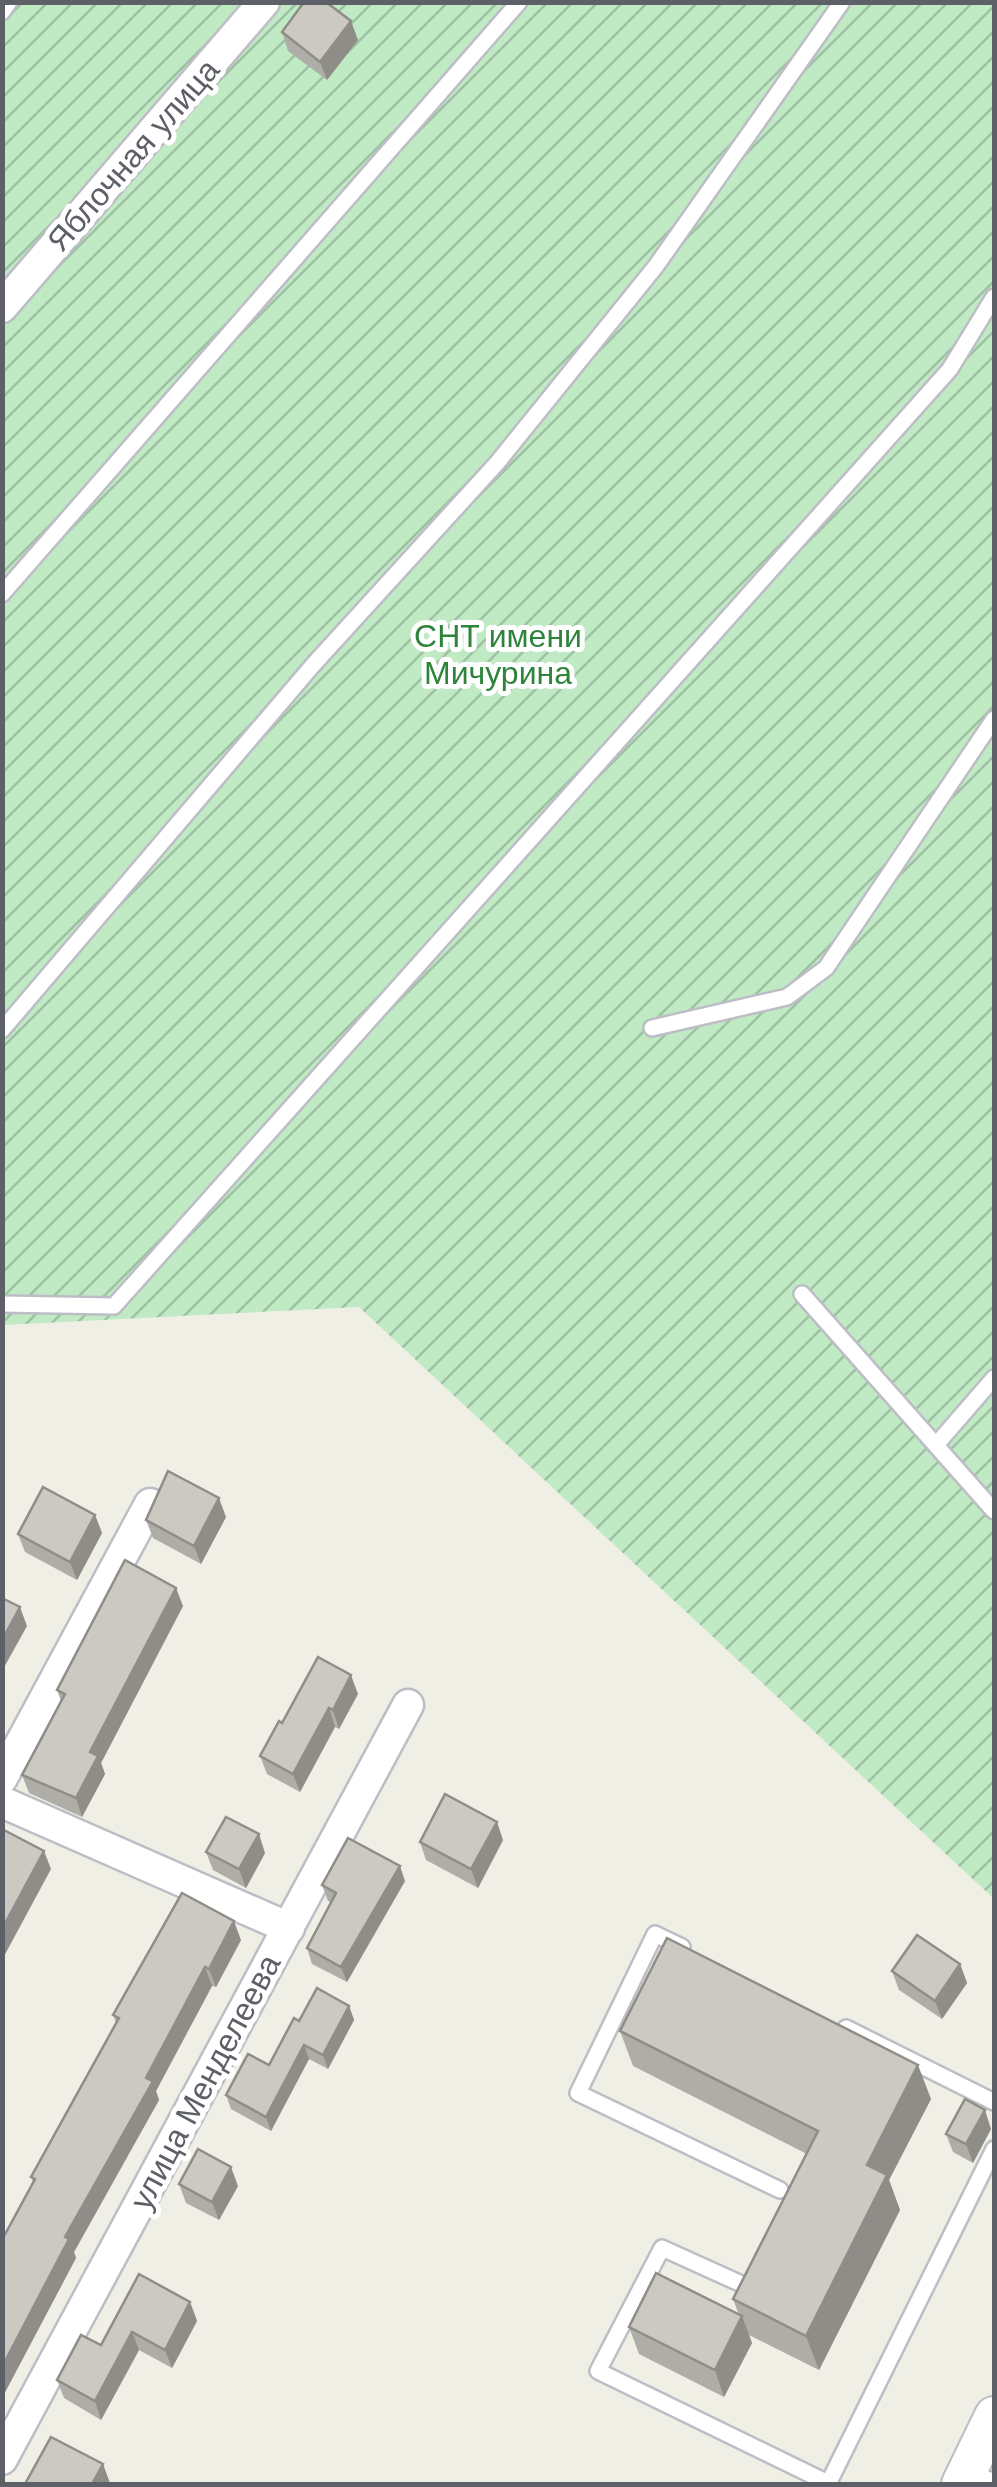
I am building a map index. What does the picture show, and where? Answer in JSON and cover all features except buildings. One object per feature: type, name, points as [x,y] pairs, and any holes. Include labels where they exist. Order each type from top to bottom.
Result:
[{"type":"street","name":"Яблочная улица","points":[[2,307],[264,2]]},
{"type":"street","points":[[2,1778],[150,1504]]},
{"type":"street","name":"улица Менделеева","points":[[2,2459],[408,1706]]},
{"type":"street","points":[[2,1802],[289,1928]]},
{"type":"street","points":[[974,2479],[994,2416]]},
{"type":"lane","points":[[2,12],[9,2]]},
{"type":"lane","points":[[2,594],[518,2]]},
{"type":"lane","points":[[2,1030],[313,665],[497,463],[656,266],[842,2]]},
{"type":"lane","points":[[2,1304],[114,1306],[950,369],[994,297]]},
{"type":"lane","points":[[652,1028],[787,997],[826,968],[994,719]]},
{"type":"lane","points":[[802,1294],[994,1511]]},
{"type":"lane","points":[[936,1446],[994,1378]]},
{"type":"lane","points":[[691,1952],[656,1934],[578,2093],[780,2190]]},
{"type":"lane","points":[[834,2022],[994,2102]]},
{"type":"lane","points":[[746,2286],[662,2248],[598,2372],[829,2484],[994,2148]]},
{"type":"green space","name":"СНТ имени Мичурина","points":[[3,3],[994,3],[994,1899],[359,1307],[3,1325]]}]
